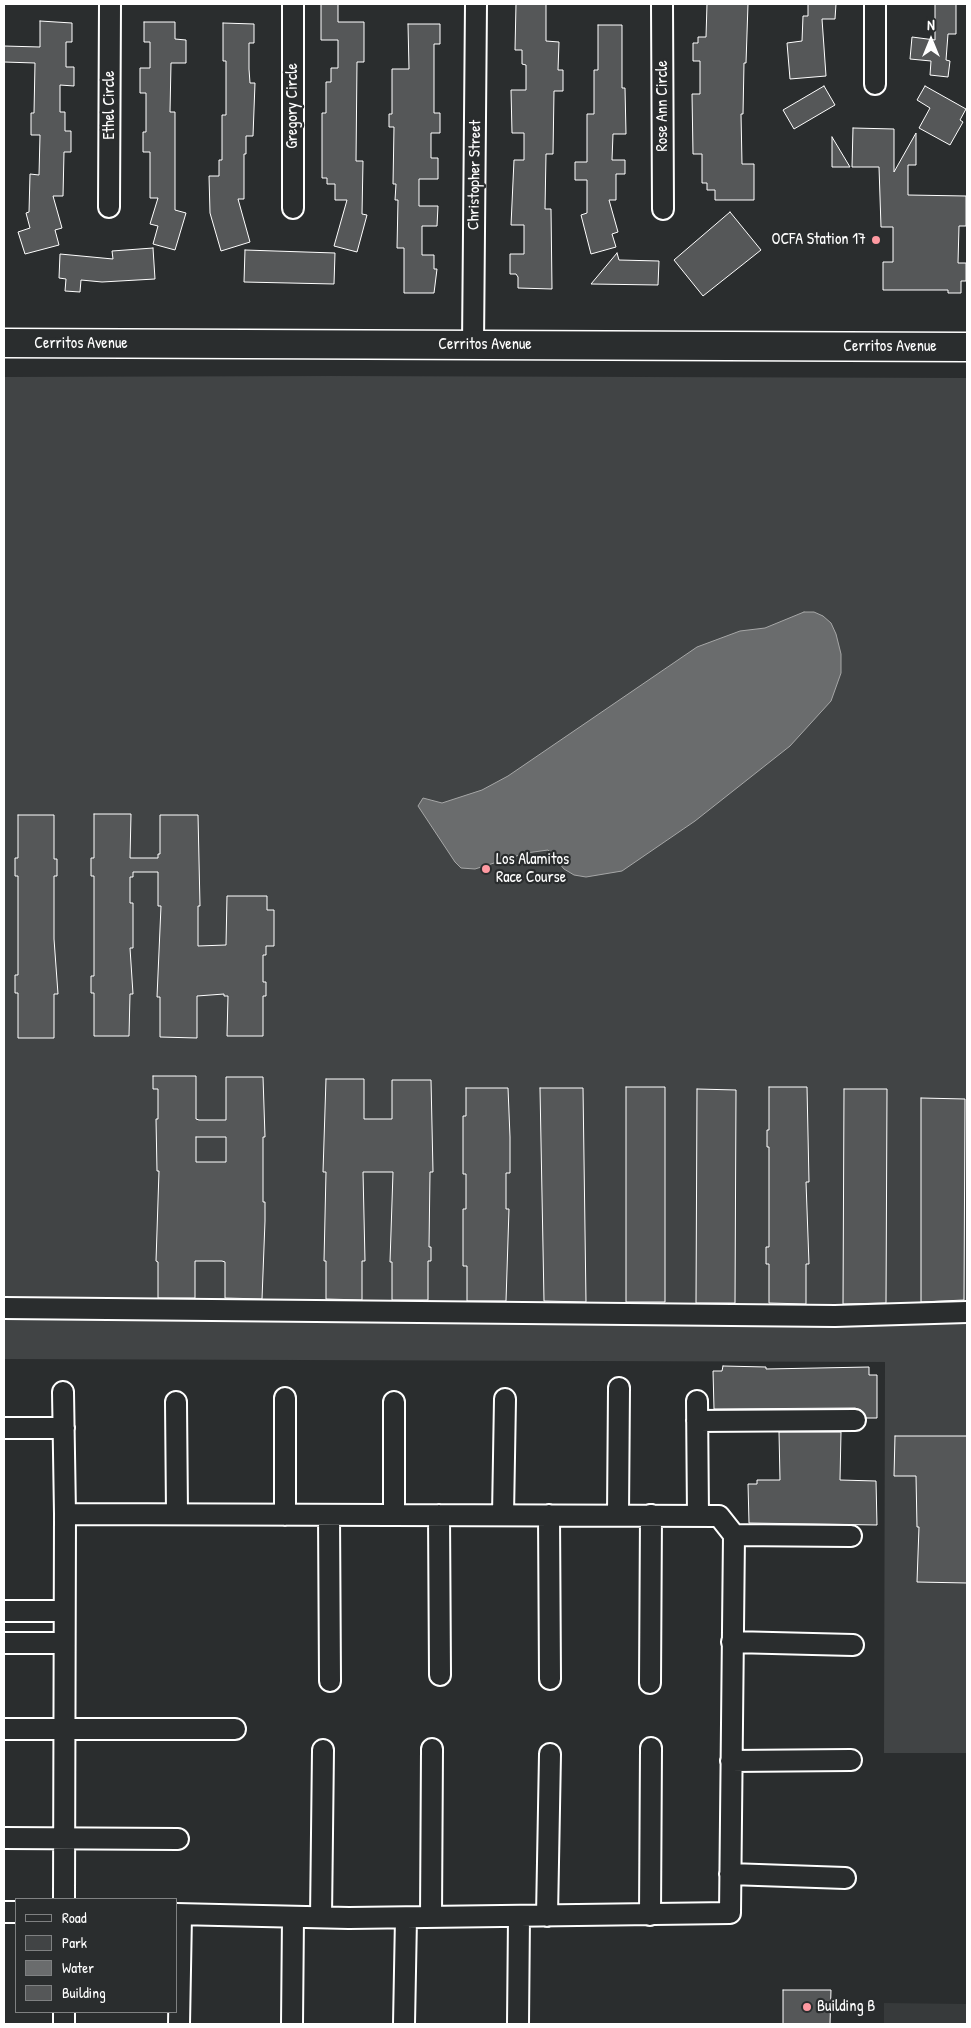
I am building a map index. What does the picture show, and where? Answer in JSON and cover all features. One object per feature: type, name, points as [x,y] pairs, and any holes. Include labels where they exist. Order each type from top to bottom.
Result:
[{"type":"main road","name":"Cerritos Avenue","points":[[4,343],[967,347]]},
{"type":"street","name":"Ethel Circle","points":[[109,207],[110,4]]},
{"type":"street","name":"Gregory Circle","points":[[292,208],[293,4]]},
{"type":"street","name":"Christopher Street","points":[[473,345],[476,4]]},
{"type":"street","name":"Rose Ann Circle","points":[[662,4],[663,209]]},
{"type":"street","points":[[875,4],[875,84]]},
{"type":"street","points":[[4,1308],[835,1316],[967,1312]]},
{"type":"street","points":[[618,1516],[619,1388]]},
{"type":"street","points":[[63,1392],[65,1514],[64,1898]]},
{"type":"street","points":[[285,1398],[285,1515]]},
{"type":"street","points":[[503,1515],[505,1399]]},
{"type":"street","points":[[697,1401],[698,1516]]},
{"type":"street","points":[[176,1402],[177,1514]]},
{"type":"street","points":[[394,1402],[394,1515]]},
{"type":"street","points":[[698,1421],[855,1420]]},
{"type":"street","points":[[4,1428],[64,1428]]},
{"type":"street","points":[[65,1514],[719,1516],[734,1535],[730,1914],[406,1918],[179,1915],[179,2024]]},
{"type":"street","points":[[329,1515],[330,1681]]},
{"type":"street","points":[[439,1515],[440,1675]]},
{"type":"street","points":[[549,1515],[550,1679]]},
{"type":"street","points":[[650,1683],[651,1516]]},
{"type":"street","points":[[734,1535],[851,1536]]},
{"type":"street","points":[[4,1612],[64,1611]]},
{"type":"street","points":[[732,1642],[853,1645]]},
{"type":"street","points":[[4,1643],[64,1644]]},
{"type":"street","points":[[4,1729],[235,1729]]},
{"type":"street","points":[[650,1748],[650,1915]]},
{"type":"street","points":[[431,1917],[432,1749]]},
{"type":"street","points":[[321,1917],[323,1750]]},
{"type":"street","points":[[547,1916],[550,1754]]},
{"type":"street","points":[[731,1761],[851,1760]]},
{"type":"street","points":[[4,1838],[178,1839]]},
{"type":"street","points":[[730,1874],[845,1878]]},
{"type":"street","points":[[518,2024],[519,1916]]},
{"type":"street","points":[[292,2024],[293,1917]]},
{"type":"street","points":[[404,2024],[406,1918]]},
{"type":"shaded area","points":[[884,2003],[967,2004],[967,2024],[884,2024]]},
{"type":"green space","name":"Los Alamitos Race Course","points":[[4,377],[967,378],[967,1753],[884,1753],[885,1362],[4,1359]]},
{"type":"water","points":[[804,612],[814,612],[823,616],[831,623],[836,634],[841,654],[841,673],[831,701],[790,746],[695,821],[622,871],[586,877],[574,875],[564,869],[548,850],[526,853],[475,869],[461,868],[455,862],[418,806],[423,798],[442,803],[482,790],[508,776],[697,647],[740,631],[765,628]]},
{"type":"building","points":[[321,4],[338,4],[338,22],[364,22],[364,62],[357,62],[356,161],[363,161],[362,214],[367,215],[357,252],[334,246],[347,200],[335,200],[335,184],[327,184],[327,178],[322,178],[322,113],[326,113],[326,82],[331,82],[331,68],[338,68],[338,40],[321,40]]},
{"type":"building","points":[[516,4],[546,4],[546,41],[559,42],[558,70],[563,70],[563,91],[554,91],[553,154],[546,154],[545,209],[551,209],[552,289],[518,288],[518,277],[516,274],[510,274],[510,254],[524,254],[524,225],[511,225],[514,160],[524,160],[524,133],[512,133],[511,90],[526,90],[526,65],[522,64],[522,50],[515,50]]},
{"type":"building","points":[[707,4],[748,4],[743,114],[741,114],[742,164],[754,164],[754,200],[715,200],[715,190],[707,190],[707,183],[702,183],[702,154],[693,154],[692,94],[700,94],[700,61],[693,61],[693,43],[698,43],[698,37],[706,37]]},
{"type":"building","points":[[808,4],[836,4],[835,19],[822,19],[826,76],[790,79],[787,43],[802,41],[803,16],[808,16]]},
{"type":"building","points":[[935,4],[956,4],[956,34],[948,34],[946,60],[950,61],[948,77],[930,75],[931,61],[910,59],[912,37],[935,40]]},
{"type":"building","points":[[40,21],[72,23],[72,42],[66,42],[66,67],[74,67],[74,86],[60,85],[60,112],[65,112],[65,131],[71,131],[71,152],[64,152],[63,196],[53,196],[62,228],[55,230],[59,245],[25,254],[18,232],[30,228],[26,213],[29,212],[30,174],[39,175],[40,135],[31,135],[31,113],[34,113],[35,63],[4,62],[4,46],[40,47]]},
{"type":"building","points":[[144,22],[175,22],[175,39],[186,40],[186,63],[171,63],[170,112],[175,112],[175,210],[186,213],[175,250],[153,244],[158,226],[150,224],[158,198],[150,198],[150,152],[143,152],[143,132],[146,132],[146,93],[140,93],[140,68],[150,68],[150,42],[144,42]]},
{"type":"building","points":[[223,23],[254,24],[254,43],[249,43],[249,69],[250,83],[255,83],[253,136],[246,136],[246,154],[244,154],[244,199],[238,199],[250,242],[221,251],[210,213],[209,176],[219,176],[219,160],[222,160],[222,115],[226,115],[226,61],[223,61]]},
{"type":"building","points":[[408,24],[440,24],[440,44],[434,44],[434,113],[440,113],[440,133],[431,133],[431,158],[438,158],[438,179],[419,179],[419,206],[438,206],[437,226],[422,226],[422,255],[434,255],[434,269],[437,269],[434,293],[404,293],[404,248],[397,248],[398,200],[395,200],[396,184],[393,184],[394,127],[389,127],[389,114],[392,114],[392,69],[409,69]]},
{"type":"building","points":[[598,25],[622,25],[622,88],[625,88],[626,134],[613,134],[612,160],[625,160],[625,174],[616,174],[616,200],[609,200],[618,232],[612,234],[616,247],[591,254],[581,215],[587,213],[587,180],[575,180],[575,162],[587,162],[587,114],[594,114],[594,70],[598,70]]},
{"type":"building","points":[[824,86],[835,105],[794,129],[783,110]]},
{"type":"building","points":[[925,86],[966,109],[960,120],[963,122],[950,145],[919,128],[930,108],[917,100]]},
{"type":"building","points":[[853,128],[894,129],[894,172],[916,133],[916,165],[908,165],[908,195],[966,196],[966,226],[959,226],[958,263],[966,263],[966,281],[961,281],[961,293],[948,293],[948,290],[883,290],[883,262],[893,262],[893,227],[881,227],[879,167],[852,167]]},
{"type":"building","points":[[832,137],[850,167],[832,167]]},
{"type":"building","points":[[730,212],[761,250],[703,296],[674,260]]},
{"type":"building","points":[[153,248],[155,279],[102,282],[81,280],[80,292],[65,291],[66,279],[59,278],[60,254],[113,259],[112,251]]},
{"type":"building","points":[[245,250],[335,253],[334,284],[244,282]]},
{"type":"building","points":[[617,253],[619,260],[659,261],[658,285],[591,284]]},
{"type":"building","points":[[94,814],[131,814],[130,858],[158,858],[158,854],[160,854],[160,815],[198,815],[200,906],[198,906],[198,946],[226,945],[227,896],[267,896],[267,910],[274,910],[274,946],[266,946],[266,955],[263,955],[263,982],[266,982],[266,996],[263,996],[263,1036],[227,1036],[228,996],[224,996],[224,994],[197,996],[197,1038],[160,1037],[160,997],[157,997],[161,906],[158,906],[158,872],[133,872],[133,877],[130,877],[130,903],[133,903],[133,948],[130,948],[133,994],[130,994],[129,1036],[94,1036],[94,993],[91,993],[91,976],[94,976],[94,876],[91,876],[91,858],[94,858]]},
{"type":"building","points":[[18,815],[54,815],[54,859],[57,859],[57,876],[54,876],[54,939],[58,994],[54,994],[54,1038],[18,1038],[18,993],[15,993],[15,975],[18,975],[18,876],[15,876],[15,858],[18,858]]},
{"type":"building","points":[[153,1076],[196,1076],[196,1119],[226,1120],[226,1077],[263,1077],[265,1137],[263,1137],[263,1202],[265,1202],[265,1221],[262,1299],[225,1298],[225,1262],[222,1261],[195,1261],[195,1298],[158,1298],[158,1262],[156,1261],[159,1171],[157,1171],[156,1119],[158,1119],[158,1089],[153,1089]],"holes":[[[196,1137],[226,1137],[226,1162],[196,1162]]]},
{"type":"building","points":[[326,1079],[364,1079],[364,1119],[392,1119],[392,1080],[431,1080],[433,1172],[430,1172],[429,1247],[431,1247],[431,1261],[428,1261],[428,1300],[392,1300],[392,1262],[390,1262],[393,1172],[363,1172],[365,1261],[362,1261],[362,1300],[326,1299],[326,1261],[324,1261],[326,1172],[323,1172]]},
{"type":"building","points":[[626,1087],[665,1087],[665,1302],[626,1302]]},
{"type":"building","points":[[769,1087],[807,1087],[809,1182],[806,1182],[809,1264],[806,1264],[806,1304],[769,1303],[769,1264],[766,1264],[766,1247],[769,1247],[769,1147],[767,1147],[767,1130],[769,1130]]},
{"type":"building","points":[[466,1088],[508,1088],[510,1173],[506,1173],[506,1209],[509,1209],[506,1301],[467,1301],[467,1266],[463,1266],[463,1209],[466,1209],[466,1174],[463,1174],[463,1116],[466,1116]]},
{"type":"building","points":[[540,1088],[583,1088],[586,1302],[544,1301]]},
{"type":"building","points":[[697,1089],[736,1090],[735,1303],[696,1303]]},
{"type":"building","points":[[844,1089],[887,1089],[886,1303],[843,1304]]},
{"type":"building","points":[[921,1098],[965,1099],[964,1300],[921,1302]]},
{"type":"building","points":[[723,1366],[766,1367],[766,1369],[869,1367],[869,1375],[877,1375],[877,1418],[866,1418],[861,1410],[855,1408],[714,1409],[713,1371],[722,1371]]},
{"type":"building","points":[[779,1432],[841,1432],[840,1480],[876,1481],[877,1525],[749,1523],[748,1484],[757,1484],[757,1480],[780,1480]]},
{"type":"building","points":[[895,1436],[967,1436],[967,1583],[917,1582],[919,1527],[917,1527],[916,1476],[894,1476]]},
{"type":"building","name":"Building B","points":[[783,1990],[831,1990],[830,2024],[783,2024]]},
{"type":"place","name":"OCFA Station 17","points":[[876,240]]},
{"type":"place","name":"Los Alamitos Race Course","points":[[486,869]]},
{"type":"place","name":"Building B","points":[[807,2007]]}]
